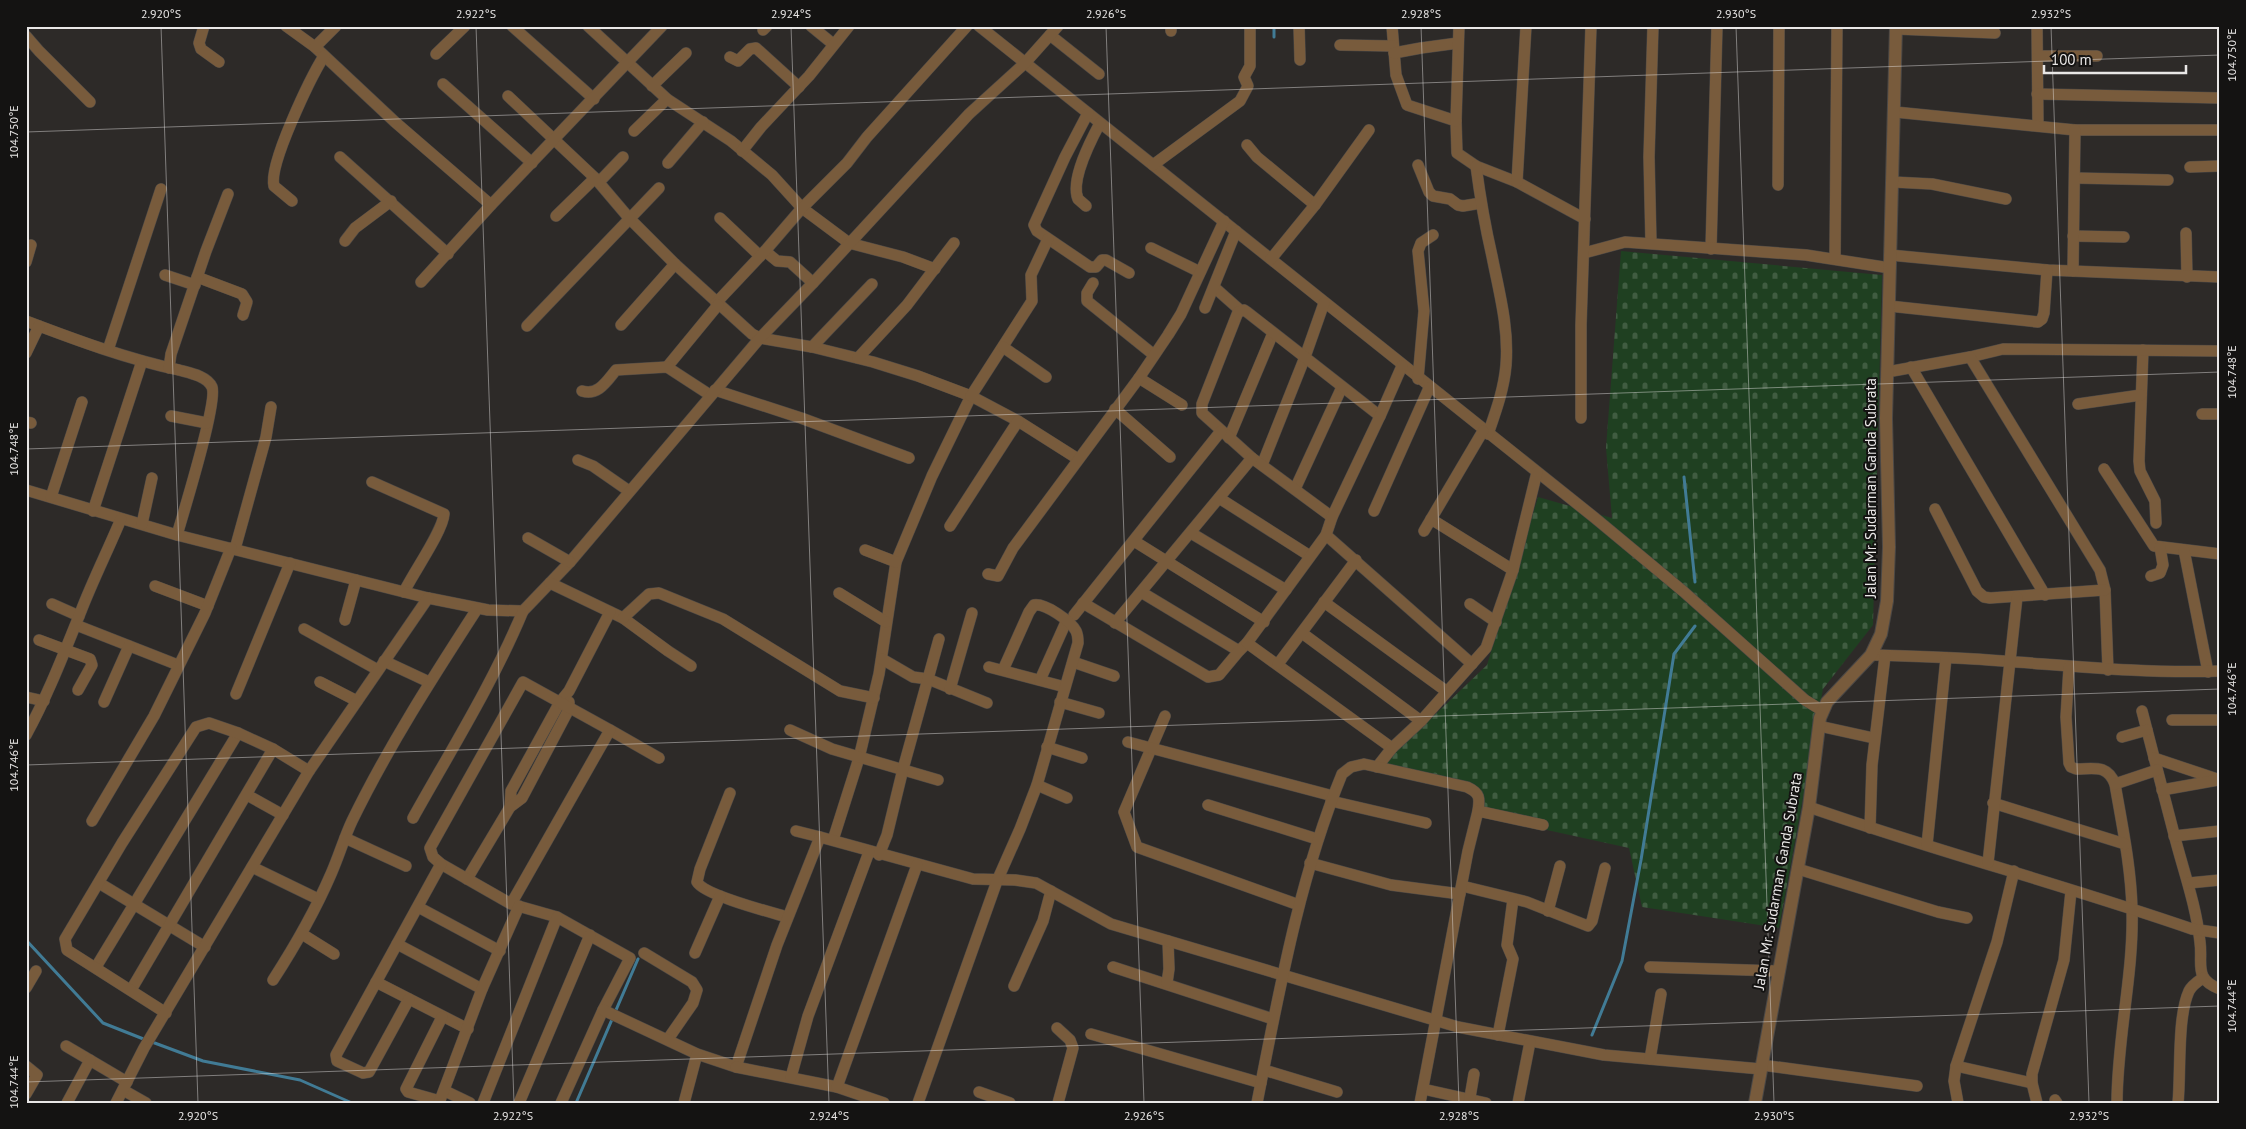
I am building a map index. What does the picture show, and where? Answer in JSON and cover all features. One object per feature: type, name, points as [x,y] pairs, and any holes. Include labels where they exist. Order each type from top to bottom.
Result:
[{"type":"street","points":[[204,26],[199,44],[201,49],[219,62]]},
{"type":"street","points":[[287,26],[314,47],[395,122],[491,205]]},
{"type":"street","points":[[314,47],[336,26]]},
{"type":"street","points":[[436,54],[465,26]]},
{"type":"street","points":[[512,26],[594,99]]},
{"type":"street","points":[[588,26],[667,100],[703,122],[742,151],[772,175],[802,208],[850,243],[903,257],[935,269]]},
{"type":"street","points":[[421,282],[491,205],[662,26]]},
{"type":"street","points":[[812,26],[833,44]]},
{"type":"street","points":[[742,151],[850,26]]},
{"type":"street","points":[[667,366],[717,304],[802,208],[847,163],[867,137],[967,26]]},
{"type":"street","points":[[979,26],[1224,221],[1429,388],[1537,472],[1684,592],[1805,700],[1823,711]]},
{"type":"street","points":[[412,818],[506,650],[523,611],[570,562],[712,392],[760,338],[969,114],[1025,63],[1058,26]]},
{"type":"street","points":[[1153,165],[1240,101],[1248,86],[1244,77],[1250,66],[1250,26]]},
{"type":"street","points":[[1299,26],[1300,60]]},
{"type":"street","points":[[1392,26],[1396,74],[1407,105],[1456,121]]},
{"type":"street","points":[[1459,26],[1456,121],[1457,154],[1476,166],[1517,182],[1584,219]]},
{"type":"street","points":[[1517,182],[1526,26]]},
{"type":"street","points":[[1581,418],[1584,219],[1591,26]]},
{"type":"street","points":[[1651,243],[1649,157],[1653,26]]},
{"type":"street","points":[[1711,249],[1717,26]]},
{"type":"street","points":[[1778,185],[1779,26]]},
{"type":"street","points":[[1835,258],[1837,26]]},
{"type":"street","points":[[2038,26],[2038,126]]},
{"type":"street","points":[[1896,28],[1994,33]]},
{"type":"street","name":"Jalan Mr. Sudarman Ganda Subrata","points":[[1755,1103],[1809,807],[1819,726],[1823,711],[1836,691],[1871,655],[1881,634],[1886,616],[1889,582],[1887,372],[1896,28]]},
{"type":"street","points":[[1050,35],[1099,74]]},
{"type":"street","points":[[26,36],[38,51],[90,102]]},
{"type":"street","points":[[1340,45],[1394,50],[1458,44]]},
{"type":"street","points":[[730,57],[734,60],[740,60],[750,49],[756,48],[799,87]]},
{"type":"street","points":[[652,86],[686,53]]},
{"type":"street","points":[[292,201],[274,186],[273,174],[293,118],[312,76],[324,56]]},
{"type":"street","points":[[2039,56],[2097,56]]},
{"type":"street","points":[[443,84],[532,163]]},
{"type":"street","points":[[2038,94],[2220,98]]},
{"type":"street","points":[[508,96],[597,180],[629,218],[674,264],[747,330],[760,338],[812,347],[858,358],[918,376],[971,396],[1078,459]]},
{"type":"street","points":[[634,131],[667,100]]},
{"type":"street","points":[[1895,112],[2075,130],[2220,130]]},
{"type":"street","points":[[1088,114],[1034,225],[1048,239],[1090,267],[1096,266],[1102,260],[1106,260],[1129,273]]},
{"type":"street","points":[[668,163],[703,122]]},
{"type":"street","points":[[1086,206],[1078,199],[1076,188],[1085,152],[1100,123]]},
{"type":"street","points":[[1271,259],[1315,205],[1370,130]]},
{"type":"street","points":[[2073,271],[2075,130]]},
{"type":"street","points":[[1247,145],[1257,157],[1315,205]]},
{"type":"street","points":[[340,157],[448,254]]},
{"type":"street","points":[[556,216],[623,157]]},
{"type":"street","points":[[1418,165],[1429,192],[1433,196],[1450,199],[1463,206],[1481,203]]},
{"type":"street","points":[[1424,531],[1485,432],[1503,389],[1506,365],[1504,311],[1481,203],[1476,166]]},
{"type":"street","points":[[2190,166],[2220,166]]},
{"type":"street","points":[[2075,178],[2168,180]]},
{"type":"street","points":[[1893,182],[1932,184],[2006,199]]},
{"type":"street","points":[[527,326],[659,188]]},
{"type":"street","points":[[108,350],[161,189]]},
{"type":"street","points":[[168,368],[196,281],[228,194]]},
{"type":"street","points":[[345,241],[355,228],[391,201]]},
{"type":"street","points":[[720,218],[762,254],[777,261],[790,262],[813,283]]},
{"type":"street","points":[[988,574],[998,576],[1013,548],[1139,378],[1181,314],[1224,221]]},
{"type":"street","points":[[1205,308],[1236,231]]},
{"type":"street","points":[[2186,233],[2187,277]]},
{"type":"street","points":[[1418,379],[1424,311],[1418,251],[1421,243],[1433,235]]},
{"type":"street","points":[[2073,236],[2124,237]]},
{"type":"street","points":[[834,840],[859,758],[874,698],[882,659],[896,562],[932,476],[971,396],[1032,301],[1031,275],[1048,239]]},
{"type":"street","points":[[1584,253],[1618,242],[1651,243],[1835,258],[2187,277],[2220,277]]},
{"type":"street","points":[[858,358],[907,305],[954,243]]},
{"type":"street","points":[[26,262],[31,245]]},
{"type":"street","points":[[1151,248],[1200,272]]},
{"type":"street","points":[[621,325],[674,264]]},
{"type":"street","points":[[1889,306],[2038,322],[2042,319],[2044,313],[2047,270]]},
{"type":"street","points":[[165,275],[196,281],[242,294],[247,302],[243,315]]},
{"type":"street","points":[[1093,283],[1087,293],[1087,301],[1154,355]]},
{"type":"street","points":[[812,347],[872,284]]},
{"type":"street","points":[[1214,287],[1241,310],[1247,312],[1380,416]]},
{"type":"street","points":[[1115,623],[1218,498],[1257,461],[1305,357],[1324,302]]},
{"type":"street","points":[[1241,310],[1236,316],[1202,409],[1204,416],[1257,461],[1332,517]]},
{"type":"street","points":[[26,321],[142,361],[198,375],[210,383],[213,394],[207,423],[198,463],[177,535]]},
{"type":"street","points":[[26,353],[39,326]]},
{"type":"street","points":[[1040,680],[1070,619],[1225,435],[1273,333]]},
{"type":"street","points":[[1003,347],[1046,377]]},
{"type":"street","points":[[1887,372],[2003,349],[2220,351]]},
{"type":"street","points":[[2143,350],[2139,462],[2140,471],[2155,501],[2156,523]]},
{"type":"street","points":[[1970,357],[2094,559],[2103,579],[2108,670]]},
{"type":"street","points":[[93,511],[142,361]]},
{"type":"street","points":[[582,391],[590,393],[597,391],[616,370],[628,368],[638,370],[667,366],[712,392],[801,418],[909,458]]},
{"type":"street","points":[[1083,603],[1208,677],[1219,675],[1264,622],[1326,535],[1332,517],[1402,366]]},
{"type":"street","points":[[1911,367],[2045,595]]},
{"type":"street","points":[[1139,378],[1182,405]]},
{"type":"street","points":[[1295,489],[1342,387]]},
{"type":"street","points":[[1374,511],[1429,388]]},
{"type":"street","points":[[2078,404],[2141,395]]},
{"type":"street","points":[[51,498],[82,402]]},
{"type":"street","points":[[92,821],[154,716],[208,606],[233,549],[266,437],[271,407]]},
{"type":"street","points":[[1115,409],[1170,458]]},
{"type":"street","points":[[2202,414],[2220,414]]},
{"type":"street","points":[[170,416],[207,423]]},
{"type":"street","points":[[950,526],[1018,422]]},
{"type":"street","points":[[578,460],[593,466],[629,491]]},
{"type":"street","points":[[2104,469],[2151,543],[2160,547],[2220,554]]},
{"type":"street","points":[[1377,767],[1392,748],[1421,722],[1446,691],[1486,648],[1513,570],[1537,472]]},
{"type":"street","points":[[142,524],[152,478]]},
{"type":"street","points":[[372,482],[444,514],[440,527],[412,574],[404,592]]},
{"type":"street","points":[[26,490],[177,535],[428,598],[477,609],[523,611]]},
{"type":"street","points":[[1218,498],[1310,556]]},
{"type":"street","points":[[1935,509],[1980,594],[1990,598],[2105,590]]},
{"type":"street","points":[[26,735],[31,714],[44,701],[121,519]]},
{"type":"street","points":[[1431,519],[1500,560],[1513,570]]},
{"type":"street","points":[[1191,533],[1286,590]]},
{"type":"street","points":[[1326,535],[1472,664]]},
{"type":"street","points":[[528,538],[570,562]]},
{"type":"street","points":[[1134,541],[1264,622]]},
{"type":"street","points":[[2151,576],[2160,573],[2163,568],[2160,547]]},
{"type":"street","points":[[865,550],[896,562]]},
{"type":"street","points":[[2184,550],[2208,672]]},
{"type":"street","points":[[1278,664],[1356,560]]},
{"type":"street","points":[[236,694],[290,563]]},
{"type":"street","points":[[345,620],[356,580]]},
{"type":"street","points":[[550,583],[623,618],[668,652],[691,666]]},
{"type":"street","points":[[155,586],[208,606]]},
{"type":"street","points":[[1141,592],[1278,664],[1392,748]]},
{"type":"street","points":[[839,593],[886,622]]},
{"type":"street","points":[[623,618],[649,594],[659,594],[723,619],[840,691],[874,698]]},
{"type":"street","points":[[1988,863],[1993,802],[2017,597]]},
{"type":"street","points":[[116,1103],[144,1048],[309,771],[428,598]]},
{"type":"street","points":[[1324,602],[1446,691]]},
{"type":"street","points":[[52,604],[78,620],[129,646],[178,665]]},
{"type":"street","points":[[918,1103],[997,881],[1037,785],[1073,662],[1078,637],[1070,619],[1041,604],[1032,606],[1003,670]]},
{"type":"street","points":[[1470,604],[1496,622]]},
{"type":"street","points":[[273,980],[302,934],[338,859],[345,838],[385,758],[429,682],[477,609]]},
{"type":"street","points":[[467,879],[510,807],[522,798],[543,761],[569,690],[610,612]]},
{"type":"street","points":[[950,689],[972,613]]},
{"type":"street","points":[[304,629],[381,666],[429,682]]},
{"type":"street","points":[[1302,633],[1421,722]]},
{"type":"street","points":[[792,1077],[808,1016],[874,853],[887,836],[939,639]]},
{"type":"street","points":[[39,640],[88,657],[92,665],[78,690]]},
{"type":"street","points":[[104,702],[129,646]]},
{"type":"street","points":[[1871,655],[1946,658],[2168,673],[2220,671]]},
{"type":"street","points":[[1870,828],[1872,765],[1885,656]]},
{"type":"street","points":[[1927,845],[1946,658]]},
{"type":"street","points":[[882,659],[913,677],[928,680],[988,703]]},
{"type":"street","points":[[1073,662],[1114,676]]},
{"type":"street","points":[[989,667],[1065,687]]},
{"type":"street","points":[[2070,667],[2066,717],[2069,763],[2071,767],[2076,769],[2108,771],[2115,784],[2125,844],[2132,909],[2130,953],[2117,1070],[2117,1103]]},
{"type":"street","points":[[320,682],[357,701]]},
{"type":"street","points":[[561,1103],[610,1013],[630,958],[556,917],[515,905],[441,864],[430,852],[431,843],[523,682],[591,718],[660,758]]},
{"type":"street","points":[[26,696],[44,701]]},
{"type":"street","points":[[1060,702],[1099,713]]},
{"type":"street","points":[[510,807],[512,791],[532,754],[564,705]]},
{"type":"street","points":[[2142,712],[2174,836],[2189,883],[2199,931],[2203,978],[2208,984],[2220,989]]},
{"type":"street","points":[[1165,716],[1124,812],[1137,847],[1299,905]]},
{"type":"street","points":[[2172,720],[2220,720]]},
{"type":"street","points":[[166,1013],[67,950],[65,943],[122,843],[196,727],[209,723],[238,733],[273,749],[309,771]]},
{"type":"street","points":[[1819,726],[1868,737]]},
{"type":"street","points":[[441,1098],[482,988],[500,951],[515,905],[610,730]]},
{"type":"street","points":[[790,730],[825,746],[859,758],[938,780]]},
{"type":"street","points":[[2122,737],[2147,730]]},
{"type":"street","points":[[96,967],[238,733]]},
{"type":"street","points":[[1128,742],[1426,823]]},
{"type":"street","points":[[1048,747],[1082,758]]},
{"type":"street","points":[[131,990],[273,749]]},
{"type":"street","points":[[532,754],[543,761]]},
{"type":"street","points":[[2154,758],[2220,780],[2162,790]]},
{"type":"street","points":[[1258,1103],[1273,1019],[1299,905],[1317,839],[1342,774],[1357,765],[1377,767],[1475,791],[1480,799],[1468,851],[1420,1103]]},
{"type":"street","points":[[2115,784],[2157,770]]},
{"type":"street","points":[[1037,785],[1067,798]]},
{"type":"street","points":[[730,793],[697,882],[702,888],[720,896],[787,917]]},
{"type":"street","points":[[247,795],[283,815]]},
{"type":"street","points":[[1993,802],[2125,844]]},
{"type":"street","points":[[1208,805],[1317,839]]},
{"type":"street","points":[[1809,807],[1870,828],[2014,871],[2199,931],[2220,933]]},
{"type":"street","points":[[1478,811],[1543,825]]},
{"type":"street","points":[[796,831],[973,880],[1026,881],[1036,883],[1112,924],[1437,1020],[1498,1035],[1609,1056],[1762,1067],[1917,1086]]},
{"type":"street","points":[[2174,836],[2220,831]]},
{"type":"street","points":[[736,1067],[787,917],[820,837]]},
{"type":"street","points":[[345,838],[406,866]]},
{"type":"street","points":[[1310,863],[1391,885],[1461,890],[1513,899],[1585,926],[1590,924],[1605,868]]},
{"type":"street","points":[[409,999],[369,1072],[363,1073],[337,1061],[336,1055],[441,864]]},
{"type":"street","points":[[837,1087],[917,865]]},
{"type":"street","points":[[1548,911],[1560,866]]},
{"type":"street","points":[[252,867],[318,899]]},
{"type":"street","points":[[1798,869],[1938,912],[1967,918]]},
{"type":"street","points":[[1958,1103],[1954,1081],[1956,1066],[1997,942],[2014,871]]},
{"type":"street","points":[[2189,883],[2220,880]]},
{"type":"street","points":[[99,883],[205,947]]},
{"type":"street","points":[[2037,1103],[2032,1083],[2035,1060],[2064,960],[2071,891]]},
{"type":"street","points":[[1014,986],[1043,921],[1051,892]]},
{"type":"street","points":[[695,953],[720,896]]},
{"type":"street","points":[[1498,1035],[1514,959],[1507,945],[1513,899]]},
{"type":"street","points":[[418,907],[500,951]]},
{"type":"street","points":[[483,1103],[556,917]]},
{"type":"street","points":[[302,934],[334,954]]},
{"type":"street","points":[[518,1103],[590,936]]},
{"type":"street","points":[[1167,983],[1169,969],[1168,941]]},
{"type":"street","points":[[397,944],[482,988]]},
{"type":"street","points":[[644,953],[692,982],[697,990],[693,1003],[668,1039]]},
{"type":"street","points":[[1113,967],[1273,1019]]},
{"type":"street","points":[[1650,967],[1779,971]]},
{"type":"street","points":[[26,988],[36,971]]},
{"type":"street","points":[[2180,1102],[2182,1032],[2187,999],[2192,986],[2203,978]]},
{"type":"street","points":[[376,982],[468,1029]]},
{"type":"street","points":[[1650,1059],[1662,994]]},
{"type":"street","points":[[610,1013],[697,1054],[736,1067],[837,1087],[879,1102]]},
{"type":"street","points":[[442,1017],[406,1089],[414,1094],[470,1103]]},
{"type":"street","points":[[1058,1028],[1070,1040],[1073,1048],[1058,1103]]},
{"type":"street","points":[[1091,1034],[1261,1083]]},
{"type":"street","points":[[1518,1103],[1530,1042]]},
{"type":"street","points":[[66,1046],[90,1060],[146,1103]]},
{"type":"street","points":[[684,1103],[697,1054]]},
{"type":"street","points":[[67,1103],[90,1060]]},
{"type":"street","points":[[26,1066],[37,1075],[26,1094]]},
{"type":"street","points":[[1956,1066],[2032,1083]]},
{"type":"street","points":[[1264,1070],[1337,1092]]},
{"type":"street","points":[[1469,1101],[1474,1074]]},
{"type":"street","points":[[1423,1089],[1469,1101],[1486,1103]]},
{"type":"street","points":[[980,1092],[1010,1103]]},
{"type":"green space","points":[[1621,251],[1882,275],[1873,625],[1823,689],[1779,928],[1642,907],[1629,848],[1479,815],[1483,796],[1375,772],[1487,665],[1538,497],[1612,518],[1606,448]]},
{"type":"waterway","points":[[1274,26],[1274,37]]},
{"type":"waterway","points":[[1684,477],[1695,582]]},
{"type":"waterway","points":[[1592,1035],[1622,961],[1641,860],[1674,654],[1695,626]]},
{"type":"waterway","points":[[26,940],[103,1023],[146,1040]]},
{"type":"waterway","points":[[576,1103],[638,959]]},
{"type":"waterway","points":[[152,1042],[203,1061],[300,1080],[352,1103]]}]
